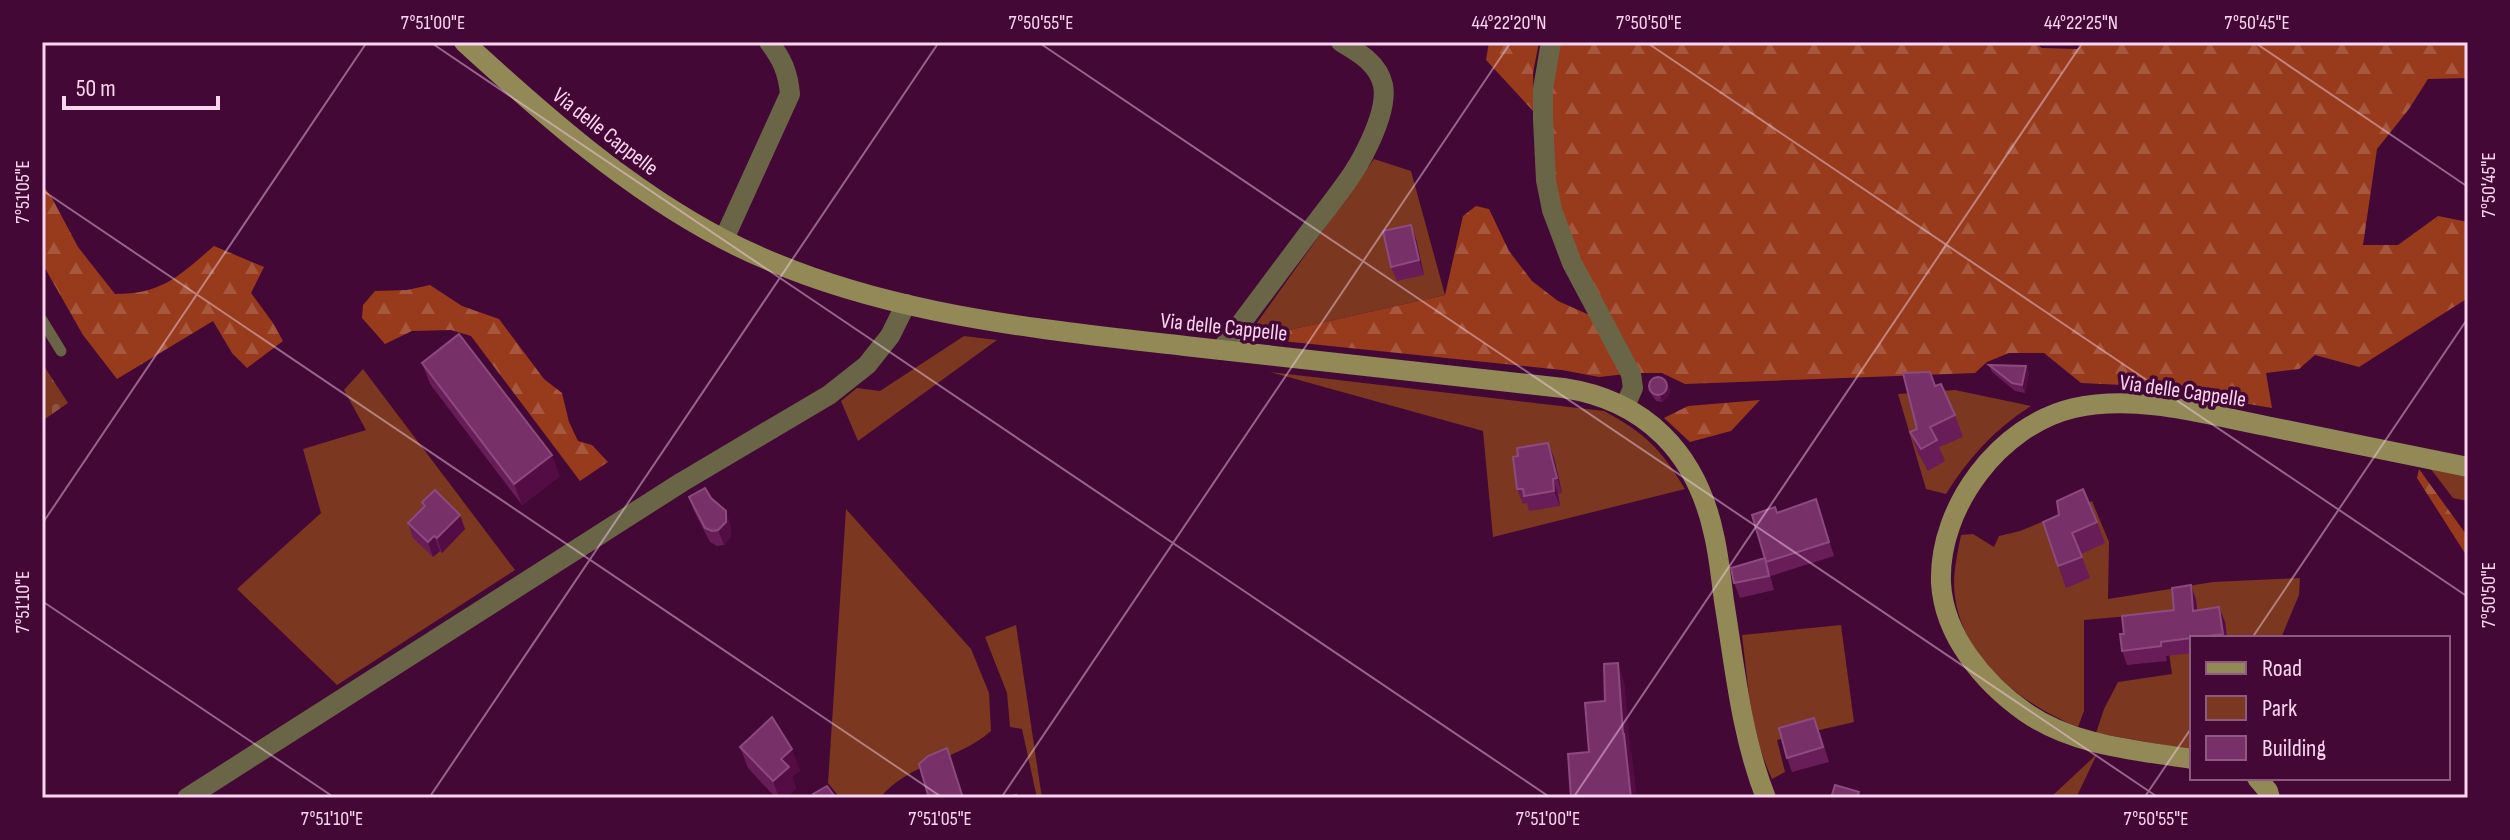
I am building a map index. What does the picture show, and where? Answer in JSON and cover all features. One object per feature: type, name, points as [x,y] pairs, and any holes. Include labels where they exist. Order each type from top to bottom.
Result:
[{"type":"main road","name":"Via delle Cappelle","points":[[464,42],[596,157],[655,199],[724,239],[801,273],[906,304],[1017,325],[1582,391],[1625,406],[1652,425],[1678,452],[1697,481],[1704,500],[1714,536],[1748,743],[1766,798]]},
{"type":"main road","name":"Via delle Cappelle","points":[[2190,759],[2102,744],[2060,732],[2002,694],[1967,655],[1947,610],[1941,586],[1942,559],[1958,508],[1973,481],[1993,457],[2012,439],[2057,413],[2077,407],[2132,403],[2231,419],[2468,467]]},
{"type":"main road","points":[[2259,780],[2270,798]]},
{"type":"street","points":[[724,239],[790,94],[789,76],[769,42]]},
{"type":"street","points":[[1221,350],[1335,198],[1365,152],[1376,126],[1383,104],[1383,84],[1363,54],[1341,42]]},
{"type":"street","points":[[1551,42],[1543,89],[1546,180],[1552,210],[1572,263],[1631,374],[1633,388],[1625,406]]},
{"type":"street","points":[[187,798],[682,482],[829,395],[873,357],[890,336],[906,304]]},
{"type":"lane","points":[[42,320],[61,351]]},
{"type":"green space","points":[[1489,42],[1539,42],[1533,73],[1534,112],[1486,60]]},
{"type":"green space","points":[[1561,42],[2033,42],[2042,48],[2077,49],[2085,42],[2468,42],[2468,78],[2428,79],[2377,149],[2363,245],[2398,245],[2438,216],[2468,222],[2468,298],[2359,367],[2315,355],[2299,369],[2266,373],[2272,408],[2143,386],[2081,383],[2044,353],[2009,353],[1987,362],[1975,373],[1685,384],[1662,373],[1636,373],[1575,255],[1557,205],[1550,163],[1551,70]]},
{"type":"green space","points":[[1374,159],[1411,171],[1445,295],[1253,338],[1254,327]]},
{"type":"green space","points":[[42,184],[78,247],[115,294],[146,291],[170,281],[214,246],[264,267],[251,293],[283,341],[247,368],[232,353],[213,321],[117,379],[83,335],[42,263]]},
{"type":"green space","points":[[1476,206],[1489,209],[1509,251],[1532,281],[1558,301],[1594,317],[1626,374],[1599,377],[1562,370],[1253,338],[1445,295],[1463,216]]},
{"type":"green space","points":[[430,285],[462,306],[499,319],[544,379],[562,393],[569,422],[578,441],[592,445],[608,462],[580,481],[471,336],[451,330],[412,331],[385,344],[362,318],[363,305],[375,291],[407,290]]},
{"type":"green space","points":[[964,336],[997,340],[858,441],[841,401],[857,388],[880,391]]},
{"type":"green space","points":[[42,363],[68,403],[42,421]]},
{"type":"green space","points":[[363,369],[515,570],[337,685],[237,589],[321,513],[303,449],[366,430],[344,390]]},
{"type":"green space","points":[[1270,372],[1604,411],[1651,443],[1685,489],[1493,537],[1483,431]]},
{"type":"green space","points":[[1955,390],[2031,406],[1984,445],[1946,494],[1926,489],[1898,394]]},
{"type":"green space","points":[[1760,400],[1731,431],[1690,442],[1664,418],[1688,406]]},
{"type":"green space","points":[[2430,468],[2468,476],[2468,501],[2453,498]]},
{"type":"green space","points":[[2419,469],[2468,537],[2468,558],[2417,478]]},
{"type":"green space","points":[[2092,501],[2109,542],[2108,599],[2213,582],[2300,578],[2299,595],[2282,636],[2190,636],[2190,750],[2096,733],[2118,682],[2172,674],[2163,613],[2084,620],[2084,711],[2078,727],[2037,707],[2017,693],[1983,660],[1960,620],[1955,597],[1955,566],[1961,535],[1973,534],[1994,547],[1999,536],[2020,531]]},
{"type":"green space","points":[[846,509],[971,649],[989,693],[991,731],[964,749],[904,777],[880,798],[840,798],[828,783]]},
{"type":"green space","points":[[1016,625],[1042,798],[1037,798],[1022,729],[1010,727],[1007,693],[985,637]]},
{"type":"green space","points":[[1841,625],[1854,722],[1777,740],[1785,772],[1772,779],[1755,727],[1742,635]]},
{"type":"green space","points":[[2097,754],[2076,798],[2050,798]]},
{"type":"building","points":[[1411,225],[1419,260],[1391,267],[1383,231]]},
{"type":"building","points":[[459,334],[552,455],[514,484],[422,363]]},
{"type":"building","points":[[1989,365],[2026,366],[2022,385],[2012,383]]},
{"type":"building","points":[[1930,372],[1935,386],[1941,384],[1955,415],[1930,427],[1937,440],[1921,449],[1910,432],[1917,429],[1903,373]]},
{"type":"building","points":[[1658,377],[1667,386],[1658,395],[1649,386]]},
{"type":"building","points":[[1548,443],[1557,478],[1553,479],[1554,491],[1524,496],[1523,489],[1517,489],[1513,457],[1518,456],[1517,448]]},
{"type":"building","points":[[705,488],[726,511],[726,522],[718,530],[705,528],[689,497]]},
{"type":"building","points":[[2083,489],[2097,522],[2072,533],[2082,557],[2058,566],[2043,522],[2059,515],[2057,501]]},
{"type":"building","points":[[435,490],[460,515],[437,538],[434,536],[428,542],[408,523],[425,506],[422,502]]},
{"type":"building","points":[[1816,499],[1829,542],[1766,562],[1752,515],[1775,507],[1777,513]]},
{"type":"building","points":[[1765,558],[1769,576],[1734,583],[1731,568]]},
{"type":"building","points":[[2191,585],[2193,611],[2219,607],[2223,634],[2190,636],[2161,642],[2161,646],[2122,651],[2122,616],[2174,610],[2172,588]]},
{"type":"building","points":[[1618,663],[1631,798],[1571,798],[1568,754],[1589,752],[1585,703],[1605,701],[1604,664]]},
{"type":"building","points":[[772,717],[792,749],[781,759],[789,767],[773,781],[740,747]]},
{"type":"building","points":[[1814,718],[1823,747],[1787,758],[1779,728]]},
{"type":"building","points":[[947,748],[963,798],[929,798],[919,764],[928,756]]},
{"type":"building","points":[[1835,785],[1859,792],[1857,798],[1831,798]]},
{"type":"building","points":[[827,786],[836,798],[816,798],[813,794]]}]
